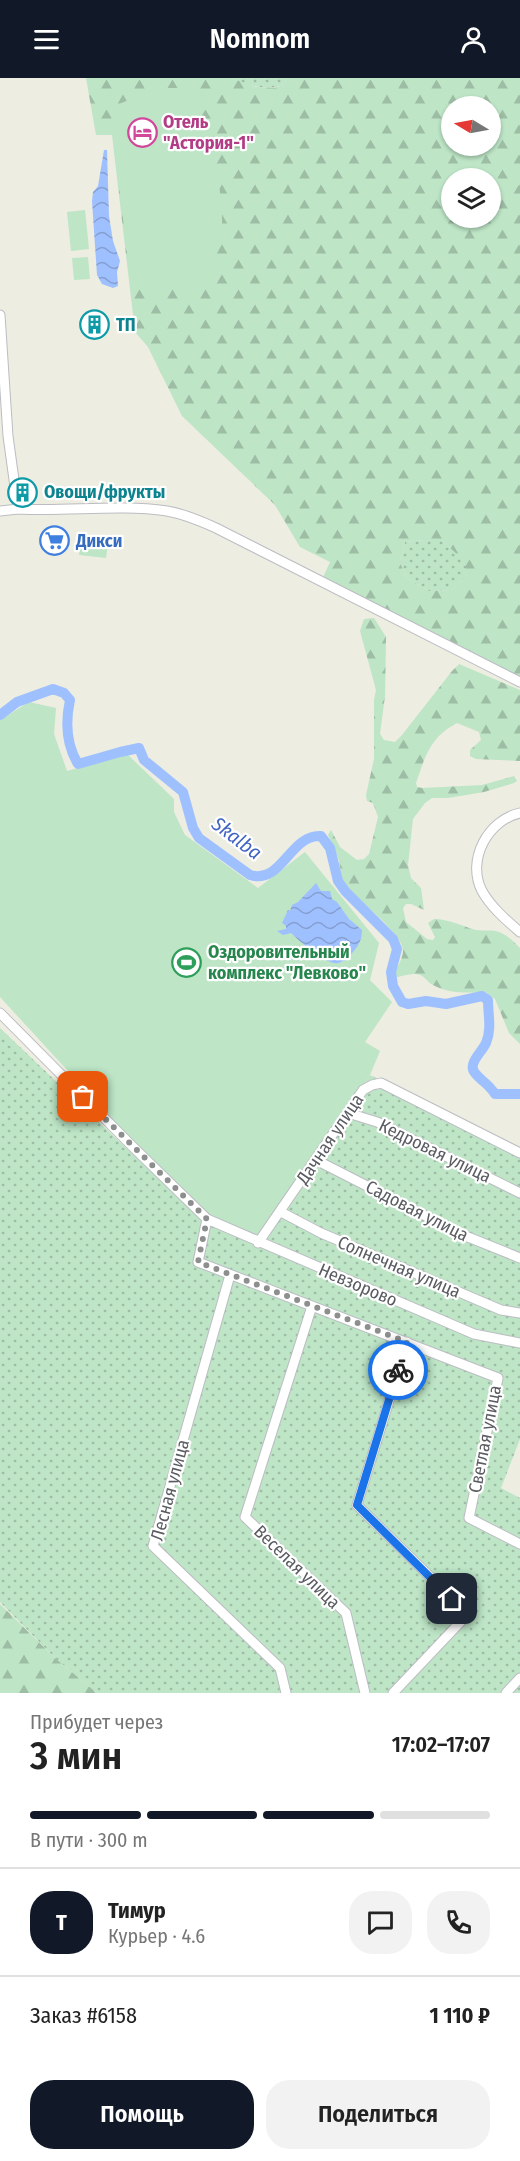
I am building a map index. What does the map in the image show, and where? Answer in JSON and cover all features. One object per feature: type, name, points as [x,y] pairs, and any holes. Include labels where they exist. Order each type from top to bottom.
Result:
[{"type":"street","points":[[0,315],[8,436],[18,510]]},
{"type":"street","points":[[0,511],[141,509],[169,512],[197,520],[520,682]]},
{"type":"street","points":[[520,813],[503,819],[489,832],[481,848],[476,867],[482,891],[494,907],[520,932]]},
{"type":"street","name":"Невзорово","points":[[0,1013],[204,1217],[258,1243],[474,1334],[520,1343]]},
{"type":"street","name":"Дачная улица","points":[[258,1243],[363,1090],[372,1085],[381,1083],[520,1153]]},
{"type":"street","name":"Кедровая улица","points":[[348,1113],[377,1122],[520,1193]]},
{"type":"street","name":"Садовая улица","points":[[316,1160],[463,1235],[520,1258]]},
{"type":"street","name":"Солнечная улица","points":[[281,1212],[321,1233],[501,1310],[520,1314]]},
{"type":"street","name":"Светлая улица","points":[[204,1217],[198,1262],[498,1378],[469,1518],[520,1544]]},
{"type":"street","name":"Лесная улица","points":[[230,1275],[153,1546],[280,1668],[286,1693]]},
{"type":"street","name":"Веселая улица","points":[[312,1306],[245,1517],[346,1613],[365,1693]]},
{"type":"street","points":[[393,1693],[468,1614],[357,1505],[407,1342]]},
{"type":"street","points":[[506,1693],[520,1678]]},
{"type":"green space","points":[[86,78],[231,78],[256,87],[274,88],[284,85],[286,78],[520,78],[520,682],[321,582],[330,562],[300,547],[275,505],[182,416],[148,347],[135,332],[112,135],[96,135]],"holes":[[[441,540],[466,562],[465,578],[451,590],[429,591],[407,578],[400,563],[405,542]]]},
{"type":"green space","points":[[231,78],[286,78],[284,85],[264,88]]},
{"type":"green space","points":[[159,88],[190,88],[212,152],[221,199],[220,244],[213,264],[193,289],[137,284],[128,260],[111,120],[119,104]]},
{"type":"green space","points":[[85,210],[89,249],[71,251],[67,212]]},
{"type":"green space","points":[[88,257],[90,279],[74,280],[72,258]]},
{"type":"green space","points":[[81,540],[108,543],[106,558],[79,555]]},
{"type":"green space","points":[[441,540],[467,562],[465,578],[451,590],[429,591],[407,578],[400,563],[405,542]]},
{"type":"green space","points":[[374,618],[386,637],[385,696],[380,734],[384,740],[395,742],[402,735],[459,664],[520,690],[520,761],[476,759],[470,756],[470,750],[481,740],[479,732],[457,723],[440,735],[430,748],[416,783],[417,787],[482,785],[514,776],[517,781],[484,792],[448,798],[432,798],[425,803],[413,819],[408,865],[411,878],[421,888],[424,910],[411,904],[406,904],[403,908],[406,922],[427,939],[433,940],[435,937],[428,923],[439,919],[476,930],[499,932],[520,948],[520,1044],[509,1033],[495,999],[486,992],[465,993],[444,990],[418,974],[397,977],[395,973],[403,954],[401,943],[388,926],[351,891],[342,878],[338,858],[328,835],[331,830],[340,847],[357,860],[364,859],[369,854],[378,817],[373,803],[367,801],[366,795],[374,759],[376,690],[360,631],[364,619]]},
{"type":"green space","name":"Оздоровительный комплекс \"Левково\"","points":[[29,702],[56,708],[54,734],[67,771],[127,754],[174,799],[174,812],[185,835],[258,888],[305,852],[379,943],[370,980],[392,1002],[365,1042],[380,1051],[370,1075],[253,1241],[205,1220],[0,997],[0,720]]},
{"type":"green space","points":[[0,1028],[203,1221],[253,1241],[370,1075],[520,1151],[520,1439],[501,1488],[520,1498],[520,1693],[97,1693],[55,1658],[0,1602]]},
{"type":"green space","points":[[0,1604],[55,1658],[97,1693],[0,1693]]},
{"type":"water","points":[[104,150],[107,150],[109,216],[113,241],[120,261],[117,272],[118,286],[113,288],[102,284],[97,275],[92,201],[93,192],[98,186]]},
{"type":"water","points":[[316,883],[321,891],[330,891],[332,899],[362,930],[361,939],[355,949],[346,959],[338,963],[321,957],[291,933],[283,935],[277,931],[286,929],[282,923],[288,910],[290,911],[292,905],[298,902]]},
{"type":"waterway","name":"Skalba","points":[[0,715],[17,702],[53,689],[64,693],[70,700],[67,717],[68,733],[71,749],[78,764],[139,748],[144,760],[183,792],[193,828],[199,838],[250,875],[261,876],[270,873],[301,843],[321,836],[330,848],[338,881],[345,891],[393,939],[397,949],[391,972],[393,986],[402,1002],[408,1004],[426,1001],[446,1004],[482,996],[488,1000],[488,1038],[474,1062],[473,1069],[495,1094],[520,1094]]},
{"type":"way so far","points":[[83,1097],[207,1219],[198,1262],[407,1342],[398,1370]]},
{"type":"place","name":"Отель \"Астория-1\"","points":[[142,132]]},
{"type":"place","name":"ТП","points":[[95,325]]},
{"type":"place","name":"Овощи/фрукты","points":[[23,492]]},
{"type":"place","name":"Дикси","points":[[55,541]]},
{"type":"place","name":"Оздоровительный комплекс \"Левково\"","points":[[187,962]]},
{"type":"route","points":[[398,1370],[357,1505],[452,1599]]}]
